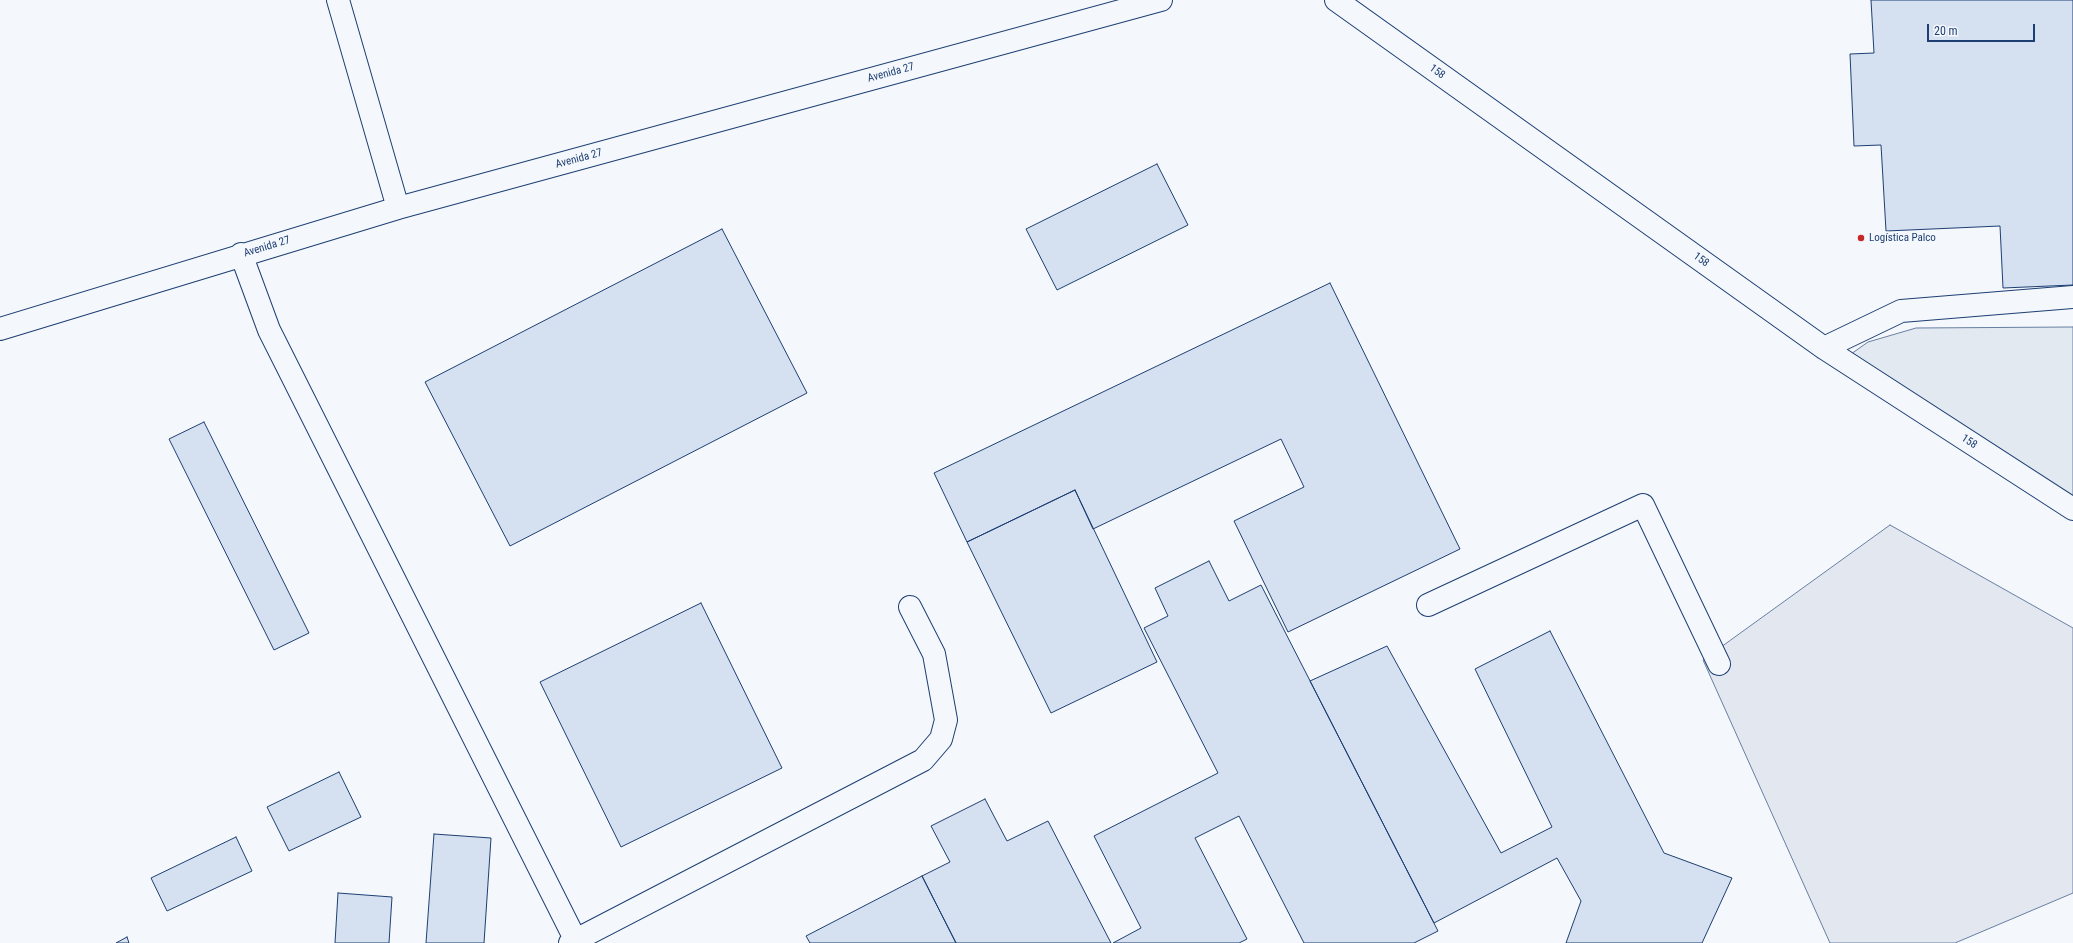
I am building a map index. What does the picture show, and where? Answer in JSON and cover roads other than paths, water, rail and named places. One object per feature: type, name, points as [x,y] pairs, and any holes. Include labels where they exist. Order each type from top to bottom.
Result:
[{"type":"street","points":[[338,0],[398,208]]},
{"type":"street","name":"Avenida 27","points":[[0,329],[241,254],[398,208],[1161,0]]},
{"type":"street","name":"158","points":[[1336,0],[1824,348],[2073,509]]},
{"type":"street","points":[[241,254],[269,330],[574,942],[923,760],[941,739],[946,720],[934,654],[910,607]]},
{"type":"street","points":[[1824,348],[1901,310],[2073,297]]},
{"type":"street","points":[[1428,605],[1643,505],[1719,664]]},
{"type":"place","name":"Logística Palco","points":[[1861,238]]}]
